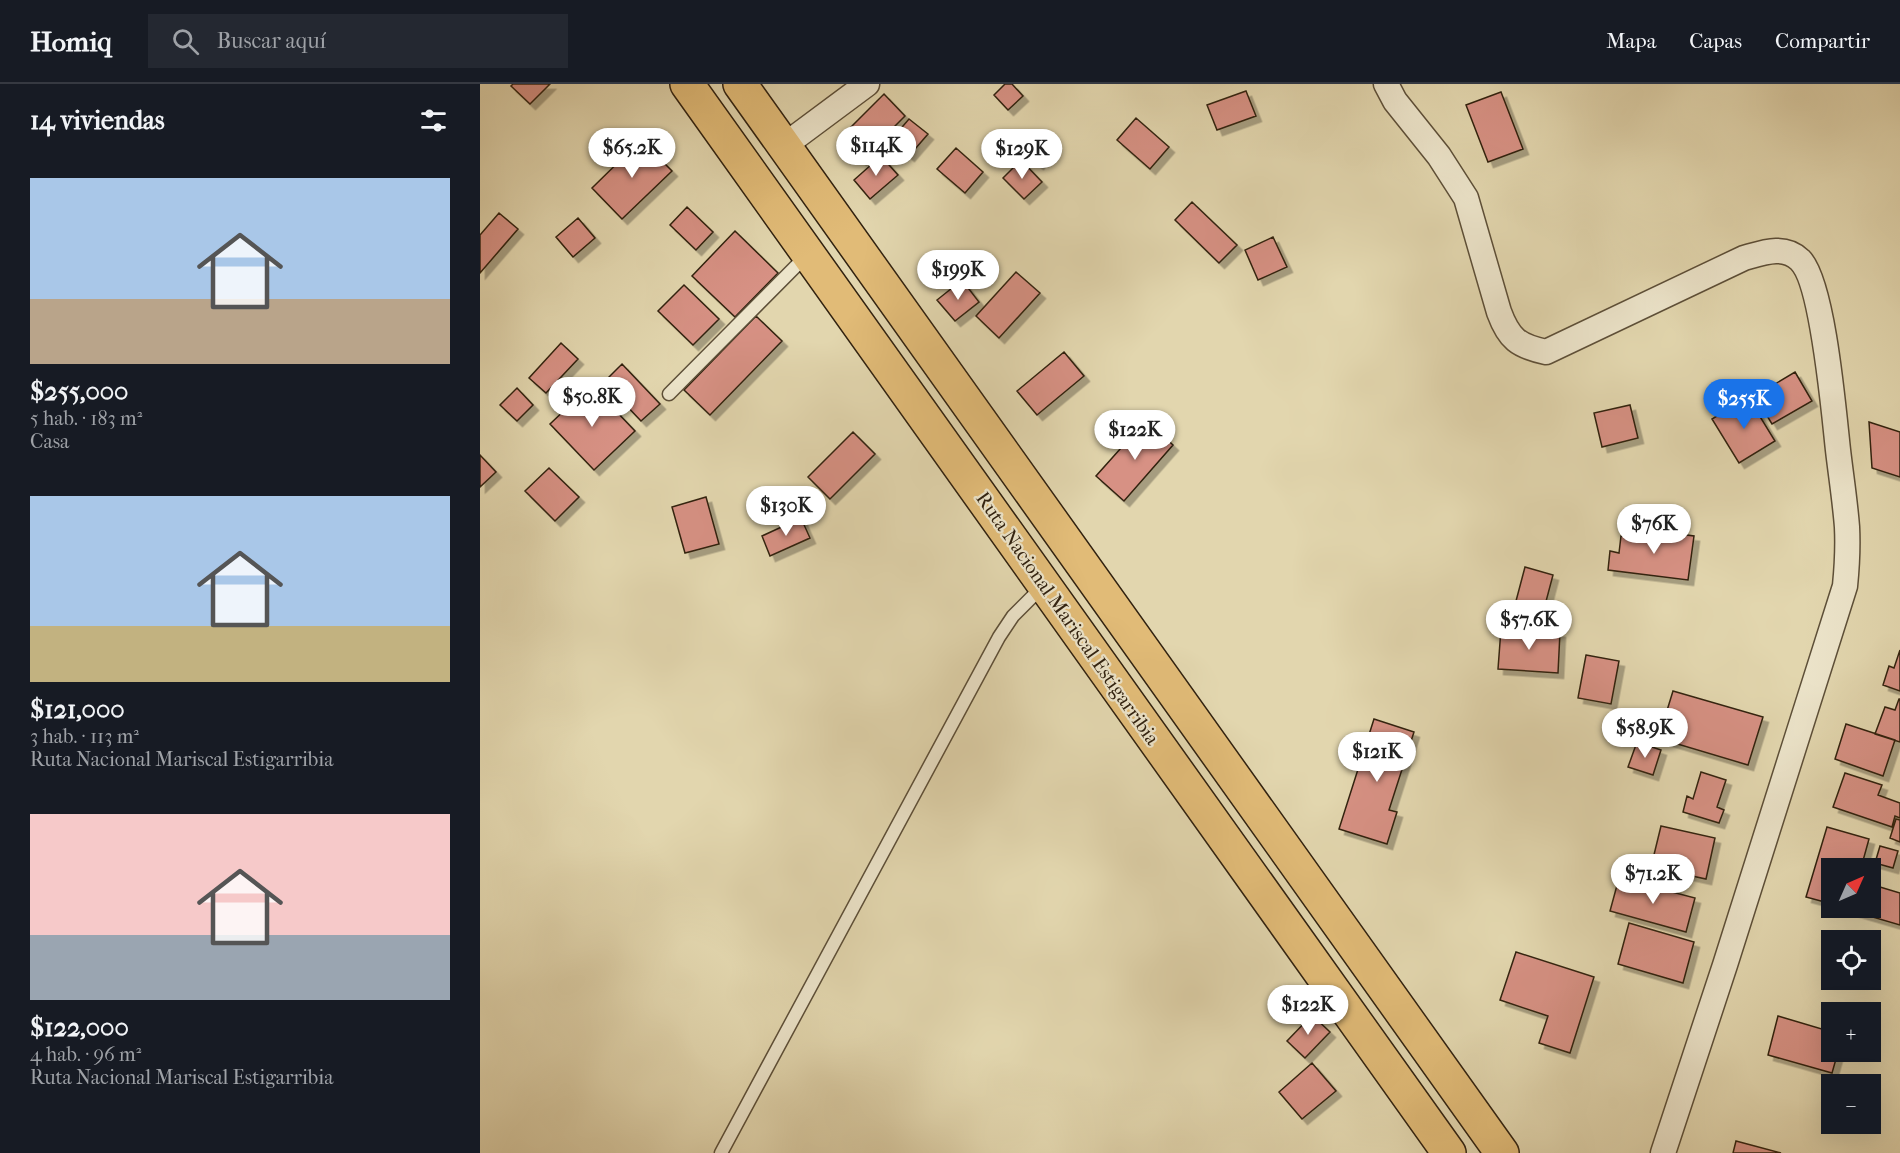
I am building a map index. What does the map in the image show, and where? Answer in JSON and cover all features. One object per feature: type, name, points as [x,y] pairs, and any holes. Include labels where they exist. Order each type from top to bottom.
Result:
[{"type":"highway","name":"Ruta Nacional Mariscal Estigarribia","points":[[687,84],[1449,1153]]},
{"type":"highway","points":[[740,84],[1502,1153]]},
{"type":"street","points":[[785,145],[867,84]]},
{"type":"street","points":[[1386,84],[1395,101],[1439,156],[1466,198],[1506,329],[1515,341],[1529,349],[1546,352],[1744,258],[1770,250],[1786,252],[1800,259],[1807,271],[1816,300],[1828,360],[1847,527],[1848,556],[1845,586],[1663,1153]]},
{"type":"lane","points":[[669,394],[808,254]]},
{"type":"lane","points":[[721,1153],[999,637],[1013,616],[1044,585]]},
{"type":"building","points":[[513,84],[550,84],[530,104],[511,86]]},
{"type":"building","points":[[1005,84],[1012,84],[1023,96],[1008,110],[994,95]]},
{"type":"building","points":[[1246,91],[1256,116],[1217,130],[1207,105]]},
{"type":"building","points":[[1501,92],[1523,149],[1488,162],[1466,105]]},
{"type":"building","points":[[884,94],[905,116],[861,160],[839,139]]},
{"type":"building","points":[[1136,118],[1169,147],[1150,169],[1117,140]]},
{"type":"building","points":[[909,119],[928,134],[909,156],[891,140]]},
{"type":"building","points":[[1031,132],[1051,148],[1038,164],[1018,148]]},
{"type":"building","points":[[641,140],[672,171],[622,219],[592,188]]},
{"type":"building","points":[[956,148],[983,172],[965,193],[937,169]]},
{"type":"building","points":[[881,156],[898,175],[870,199],[854,180]]},
{"type":"building","points":[[1021,160],[1042,182],[1024,199],[1003,178]]},
{"type":"building","points":[[1192,202],[1237,245],[1219,263],[1175,220]]},
{"type":"building","points":[[687,207],[713,232],[696,250],[670,225]]},
{"type":"building","points":[[499,213],[518,229],[480,273],[480,235]]},
{"type":"building","points":[[578,218],[595,238],[573,257],[556,237]]},
{"type":"building","points":[[735,231],[778,273],[735,317],[692,276]]},
{"type":"building","points":[[1273,237],[1287,267],[1258,280],[1245,250]]},
{"type":"building","points":[[1016,272],[1040,293],[999,338],[976,316]]},
{"type":"building","points":[[962,280],[979,302],[955,321],[937,300]]},
{"type":"building","points":[[684,285],[719,319],[693,345],[658,311]]},
{"type":"building","points":[[756,316],[782,341],[710,415],[684,390]]},
{"type":"building","points":[[561,343],[578,359],[546,393],[529,378]]},
{"type":"building","points":[[1064,352],[1084,376],[1037,415],[1017,391]]},
{"type":"building","points":[[622,364],[660,404],[641,421],[604,382]]},
{"type":"building","points":[[1795,372],[1812,401],[1772,424],[1755,396]]},
{"type":"building","points":[[591,385],[635,431],[594,470],[550,424]]},
{"type":"building","points":[[517,388],[533,405],[517,421],[500,405]]},
{"type":"building","points":[[1748,397],[1775,441],[1739,463],[1712,419]]},
{"type":"building","points":[[1630,405],[1638,438],[1602,447],[1594,413]]},
{"type":"building","points":[[1146,420],[1173,445],[1124,501],[1096,476]]},
{"type":"building","points":[[1869,422],[1900,432],[1900,477],[1872,468]]},
{"type":"building","points":[[853,432],[875,454],[830,499],[808,477]]},
{"type":"building","points":[[480,455],[496,472],[480,487]]},
{"type":"building","points":[[549,468],[579,497],[555,521],[525,491]]},
{"type":"building","points":[[706,497],[719,544],[685,553],[672,507]]},
{"type":"building","points":[[801,518],[810,538],[770,556],[762,536]]},
{"type":"building","points":[[1640,529],[1694,536],[1688,580],[1608,570],[1610,551],[1619,553],[1621,536],[1638,538]]},
{"type":"building","points":[[1525,567],[1553,575],[1544,609],[1516,601]]},
{"type":"building","points":[[1501,629],[1560,632],[1558,673],[1498,669]]},
{"type":"building","points":[[1900,650],[1900,691],[1883,685],[1889,666],[1894,668]]},
{"type":"building","points":[[1586,655],[1619,661],[1611,704],[1578,698]]},
{"type":"building","points":[[1673,691],[1763,717],[1748,765],[1644,734],[1650,713],[1665,717]]},
{"type":"building","points":[[1899,699],[1900,742],[1875,734],[1885,707],[1895,710]]},
{"type":"building","points":[[1374,719],[1414,732],[1389,810],[1397,812],[1387,844],[1339,829]]},
{"type":"building","points":[[1846,724],[1895,740],[1883,776],[1835,759]]},
{"type":"building","points":[[1637,742],[1661,750],[1653,775],[1628,767]]},
{"type":"building","points":[[1701,772],[1726,780],[1717,807],[1724,810],[1719,823],[1683,812],[1687,796],[1693,799]]},
{"type":"building","points":[[1845,773],[1882,785],[1878,795],[1900,803],[1900,818],[1895,816],[1892,827],[1833,807]]},
{"type":"building","points":[[1896,819],[1900,820],[1900,842],[1890,838]]},
{"type":"building","points":[[1661,826],[1715,838],[1706,879],[1651,867]]},
{"type":"building","points":[[1827,827],[1869,839],[1864,858],[1821,858],[1821,901],[1806,897]]},
{"type":"building","points":[[1880,846],[1898,851],[1893,868],[1881,865],[1881,858],[1876,858]]},
{"type":"building","points":[[1619,878],[1695,898],[1686,932],[1610,911]]},
{"type":"building","points":[[1881,887],[1900,893],[1900,925],[1876,918],[1881,918]]},
{"type":"building","points":[[1629,923],[1694,942],[1683,983],[1618,964]]},
{"type":"building","points":[[1516,952],[1594,977],[1570,1053],[1539,1043],[1548,1016],[1500,1000]]},
{"type":"building","points":[[1312,1015],[1330,1032],[1305,1058],[1287,1041]]},
{"type":"building","points":[[1778,1016],[1821,1029],[1821,1062],[1835,1062],[1832,1073],[1768,1055]]},
{"type":"building","points":[[1312,1063],[1336,1091],[1302,1119],[1279,1092]]},
{"type":"building","points":[[1736,1141],[1781,1153],[1733,1153]]}]
